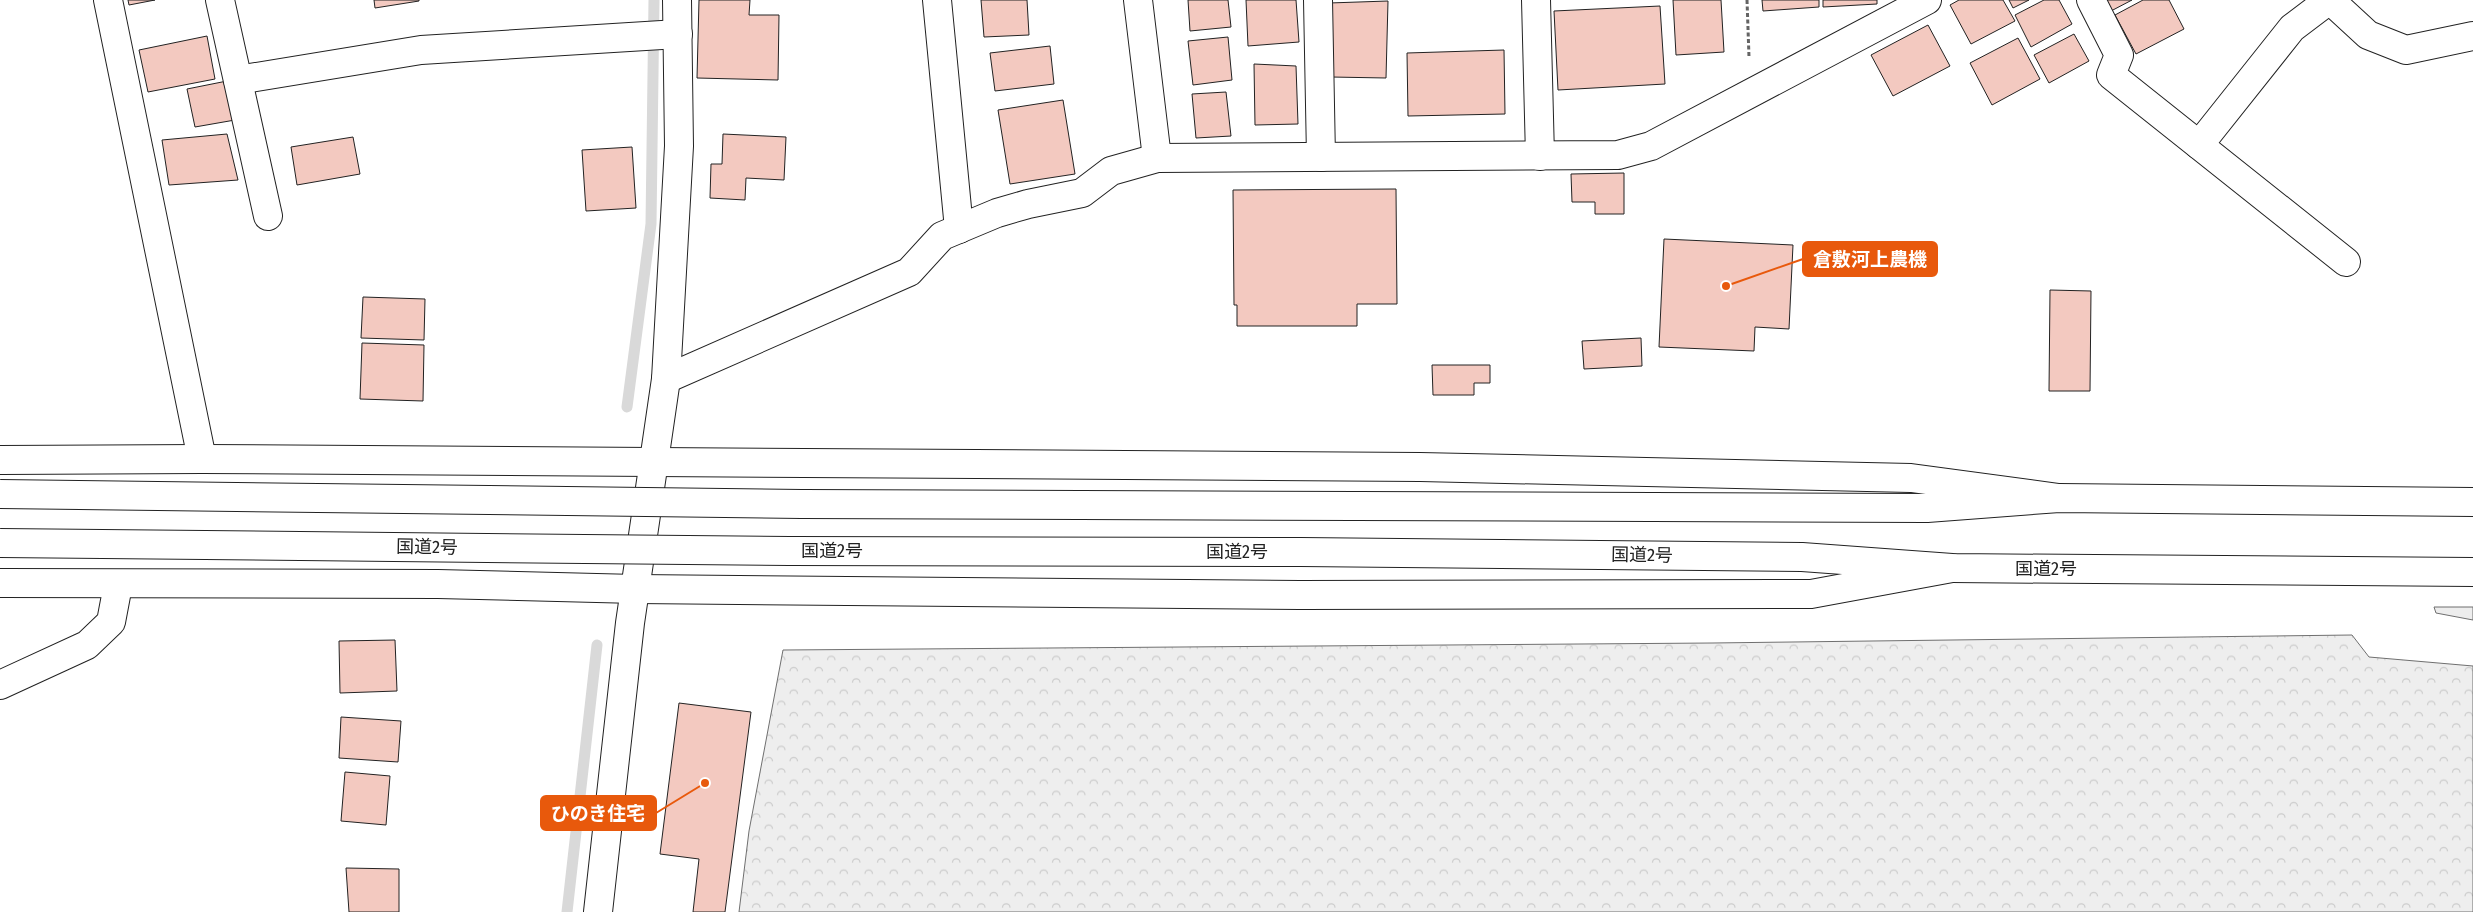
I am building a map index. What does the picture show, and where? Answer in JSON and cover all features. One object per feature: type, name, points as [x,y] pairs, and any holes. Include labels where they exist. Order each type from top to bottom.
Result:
[{"type":"main road","points":[[108,0],[202,459]]},
{"type":"main road","points":[[220,0],[268,216]]},
{"type":"main road","points":[[598,912],[636,589],[666,379],[679,146],[661,35],[677,0]]},
{"type":"main road","points":[[937,0],[958,229]]},
{"type":"main road","points":[[1138,0],[1157,158]]},
{"type":"main road","points":[[1318,0],[1321,157]]},
{"type":"main road","points":[[1536,0],[1540,156]]},
{"type":"main road","points":[[666,379],[909,272],[942,236],[997,213],[1020,206],[1082,193],[1112,171],[1157,158],[1618,155],[1651,146],[1927,0]]},
{"type":"main road","points":[[2091,0],[2119,55],[2110,76],[2346,262]]},
{"type":"main road","points":[[2199,146],[2292,28],[2329,0],[2368,35],[2406,50],[2473,36]]},
{"type":"main road","points":[[238,80],[421,50],[661,35]]},
{"type":"main road","points":[[0,460],[654,461],[1420,467],[1911,478],[2059,498]]},
{"type":"main road","points":[[0,494],[802,504],[1927,508],[2059,498],[2473,502]]},
{"type":"main road","name":"国道2号","points":[[0,543],[790,551],[1301,552],[1802,557],[1952,568],[2473,572]]},
{"type":"main road","points":[[0,583],[118,585],[438,584],[636,589],[1290,595],[1811,594],[1952,568]]},
{"type":"main road","points":[[0,685],[87,645],[111,622],[118,585]]},
{"type":"path","points":[[1747,0],[1750,94]]},
{"type":"green space","points":[[2352,635],[2369,657],[2473,666],[2473,912],[739,912],[749,831],[783,650],[1712,643]]},
{"type":"shaded area","points":[[2434,607],[2473,607],[2473,620],[2436,613]]},
{"type":"building","points":[[128,0],[155,0],[129,5]]},
{"type":"building","points":[[374,0],[419,0],[419,1],[375,8]]},
{"type":"building","points":[[699,0],[750,0],[749,15],[779,15],[778,80],[697,78]]},
{"type":"building","points":[[981,0],[1027,0],[1029,35],[984,37]]},
{"type":"building","points":[[1188,0],[1228,0],[1231,27],[1190,31]]},
{"type":"building","points":[[1246,0],[1296,0],[1299,42],[1248,46]]},
{"type":"building","points":[[1673,0],[1721,0],[1724,52],[1676,55]]},
{"type":"building","points":[[1762,0],[1819,0],[1819,7],[1763,11]]},
{"type":"building","points":[[1823,0],[1877,0],[1877,4],[1823,7]]},
{"type":"building","points":[[1959,0],[2003,0],[2015,21],[1971,44],[1950,5]]},
{"type":"building","points":[[2009,0],[2029,0],[2013,8]]},
{"type":"building","points":[[2044,0],[2059,0],[2072,24],[2031,47],[2015,15]]},
{"type":"building","points":[[2105,0],[2132,0],[2111,11]]},
{"type":"building","points":[[2143,0],[2169,0],[2184,29],[2136,54],[2115,15]]},
{"type":"building","points":[[1388,1],[1386,78],[1331,77],[1329,3]]},
{"type":"building","points":[[1660,6],[1665,84],[1558,90],[1554,11]]},
{"type":"building","points":[[1928,25],[1950,66],[1893,96],[1871,55]]},
{"type":"building","points":[[2074,34],[2089,61],[2049,83],[2034,55]]},
{"type":"building","points":[[207,36],[215,79],[148,92],[139,50]]},
{"type":"building","points":[[1228,37],[1232,80],[1193,85],[1188,41]]},
{"type":"building","points":[[2018,38],[2040,79],[1992,105],[1970,63]]},
{"type":"building","points":[[1050,46],[1054,84],[995,91],[990,53]]},
{"type":"building","points":[[1504,50],[1505,114],[1408,116],[1407,53]]},
{"type":"building","points":[[1254,64],[1296,66],[1298,124],[1255,125]]},
{"type":"building","points":[[227,81],[235,120],[195,127],[187,89]]},
{"type":"building","points":[[1226,92],[1231,136],[1196,138],[1192,94]]},
{"type":"building","points":[[1063,100],[1075,174],[1010,184],[998,110]]},
{"type":"building","points":[[227,134],[238,180],[169,185],[162,140]]},
{"type":"building","points":[[723,134],[786,137],[784,180],[746,178],[745,200],[710,198],[711,164],[722,164]]},
{"type":"building","points":[[353,137],[360,174],[297,185],[291,147]]},
{"type":"building","points":[[632,147],[636,208],[586,211],[582,150]]},
{"type":"building","points":[[1624,173],[1624,214],[1595,214],[1595,202],[1572,202],[1571,174]]},
{"type":"building","points":[[1396,189],[1397,304],[1357,304],[1357,326],[1237,326],[1237,305],[1234,305],[1233,190]]},
{"type":"building","points":[[1664,239],[1793,245],[1789,329],[1755,327],[1754,351],[1659,347]]},
{"type":"building","points":[[2050,290],[2091,291],[2090,391],[2049,391]]},
{"type":"building","points":[[363,297],[425,299],[424,340],[361,338]]},
{"type":"building","points":[[1641,338],[1642,366],[1584,369],[1582,341]]},
{"type":"building","points":[[362,343],[424,345],[423,401],[360,399]]},
{"type":"building","points":[[1432,365],[1490,365],[1490,383],[1474,383],[1474,395],[1433,395]]},
{"type":"building","points":[[395,640],[397,691],[340,693],[339,641]]},
{"type":"building","points":[[679,703],[751,712],[725,912],[693,912],[699,859],[660,854]]},
{"type":"building","points":[[341,717],[401,721],[398,762],[339,758]]},
{"type":"building","points":[[345,772],[390,776],[386,825],[341,821]]},
{"type":"building","points":[[346,868],[399,869],[399,912],[349,912]]},
{"type":"waterway","points":[[627,407],[651,224],[654,0]]},
{"type":"waterway","points":[[567,912],[597,645]]},
{"type":"place","name":"倉敷河上農機","points":[[1726,286]]},
{"type":"place","name":"ひのき住宅","points":[[705,783]]}]
